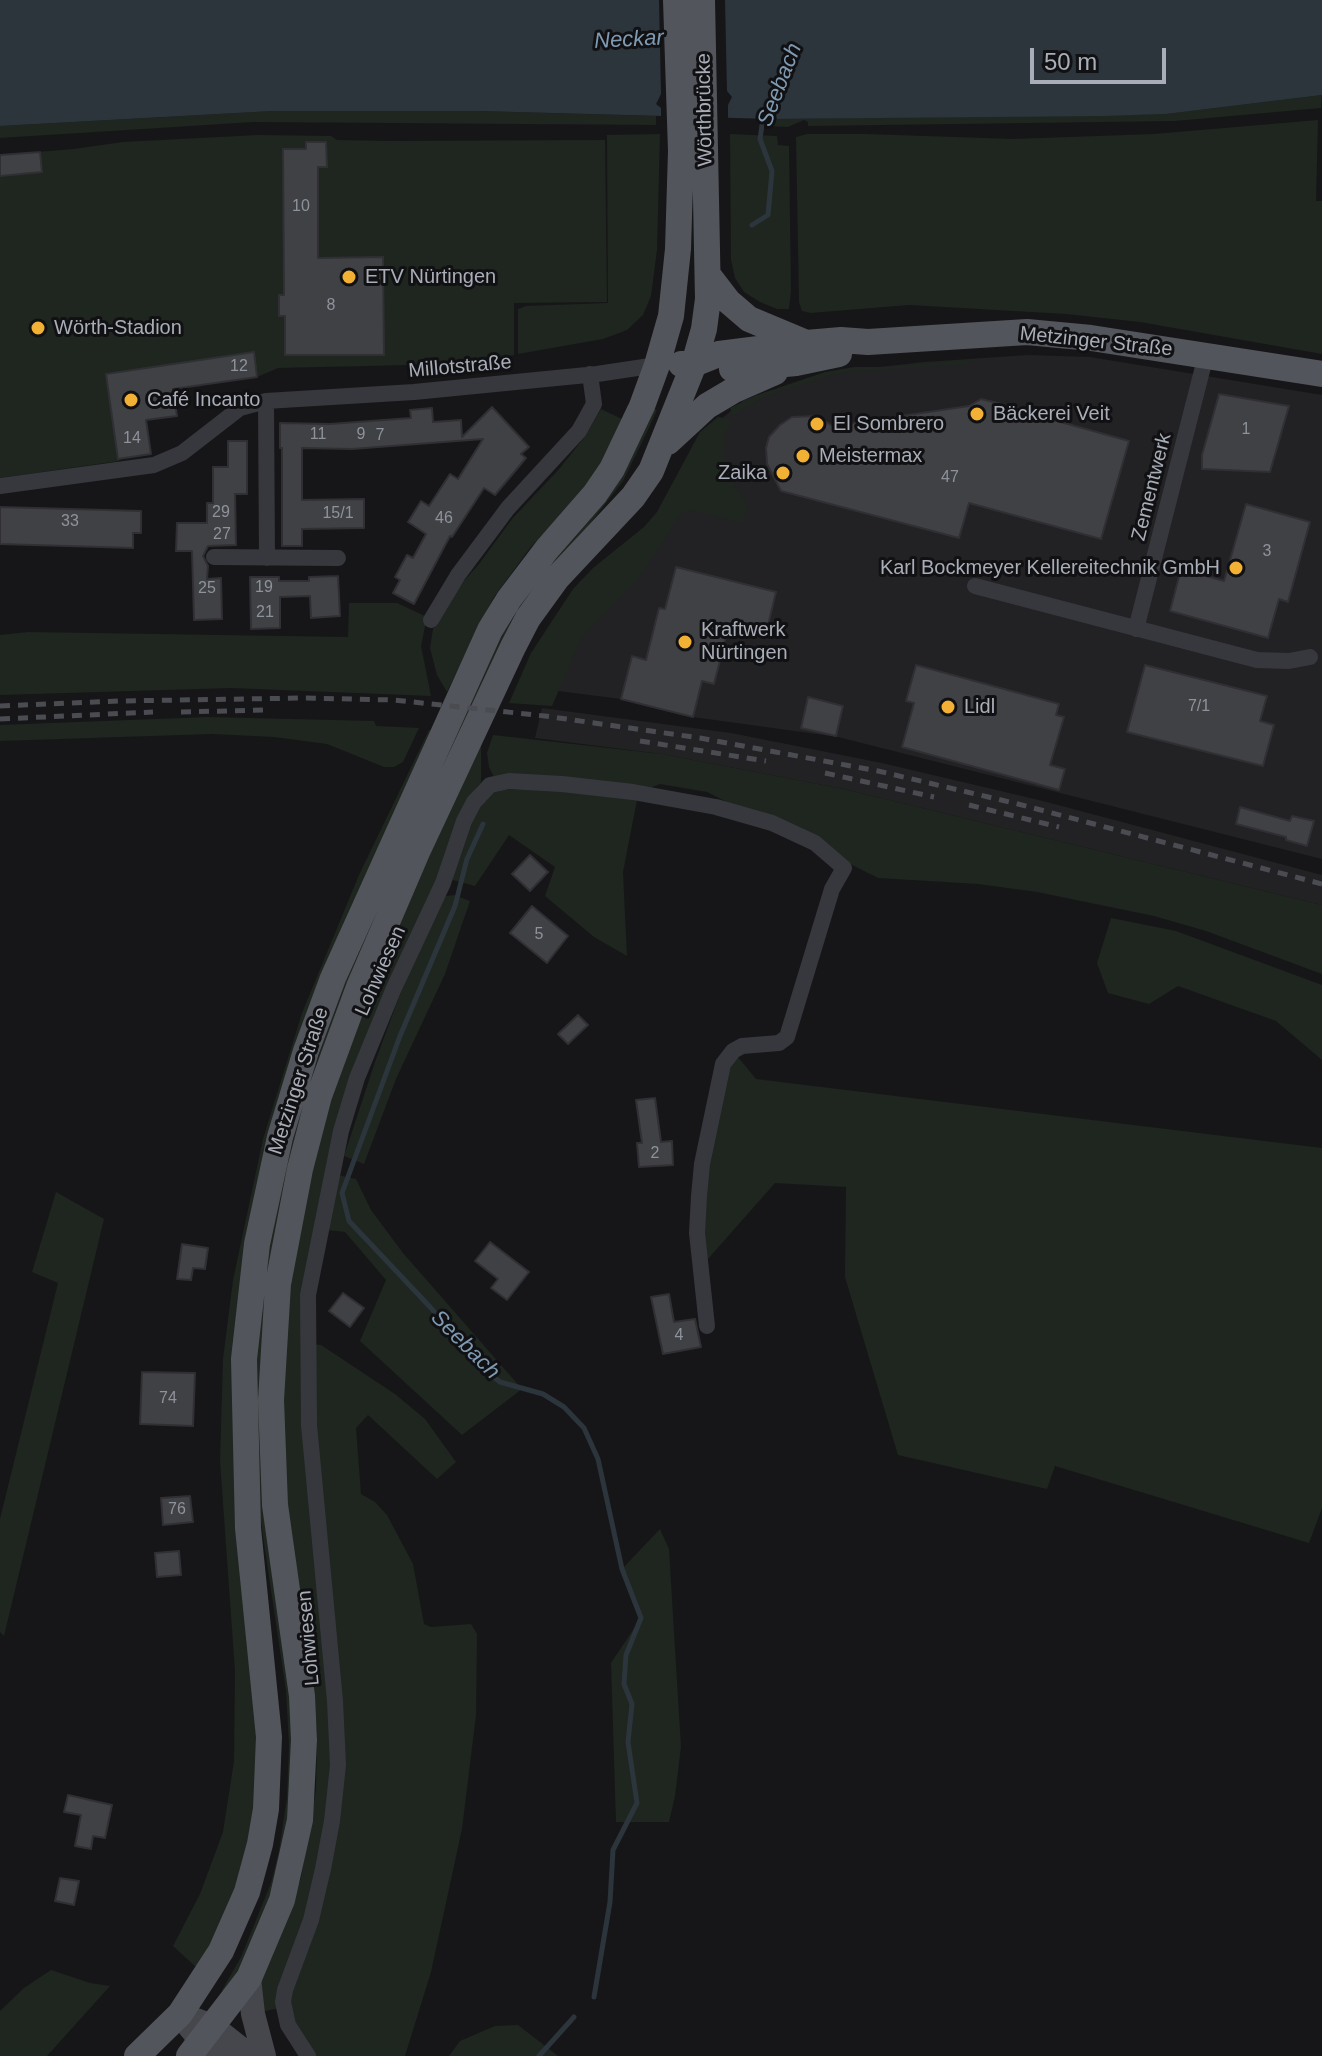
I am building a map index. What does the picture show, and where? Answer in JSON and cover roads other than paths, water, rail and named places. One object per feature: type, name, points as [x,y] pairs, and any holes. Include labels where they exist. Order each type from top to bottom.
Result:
[{"type":"main road","name":"Wörthbrücke","points":[[657,365],[668,327],[675,282],[680,217],[676,0]]},
{"type":"main road","name":"Wörthbrücke","points":[[662,447],[703,368],[708,275],[702,0]]},
{"type":"main road","points":[[662,447],[707,406],[801,353],[749,319],[728,301],[708,275]]},
{"type":"main road","name":"Metzinger Straße","points":[[137,2056],[180,2014],[205,1979],[235,1922],[247,1892],[266,1809],[269,1737],[248,1528],[244,1359],[257,1244],[280,1137],[306,1051],[333,978],[490,630],[509,599],[612,469],[642,406],[657,365],[703,368],[719,354],[801,353],[841,340],[868,342],[1027,332],[1091,338],[1322,374]]},
{"type":"main road","name":"Metzinger Straße","points":[[205,2045],[249,1978],[270,1929],[289,1877],[300,1820],[303,1788],[302,1696],[275,1505],[271,1377],[282,1256],[310,1130],[331,1062],[372,954],[513,647],[528,618],[557,578],[633,497],[651,471],[662,447]]},
{"type":"street","name":"Zementwerk","points":[[1136,629],[1206,355]]},
{"type":"street","name":"Millotstraße","points":[[0,486],[154,465],[182,453],[240,408],[266,401],[414,392],[657,365]]},
{"type":"street","points":[[431,620],[458,575],[508,508],[579,431],[594,404],[590,374]]},
{"type":"street","points":[[266,401],[267,558]]},
{"type":"street","points":[[214,557],[338,558]]},
{"type":"street","points":[[975,586],[1257,660],[1289,661],[1310,657]]},
{"type":"street","name":"Lohwiesen","points":[[308,2056],[288,2025],[283,2002],[311,1920],[323,1869],[338,1765],[335,1701],[309,1425],[308,1295],[341,1131],[357,1078],[394,988],[443,883],[464,821],[474,802],[490,785],[509,781],[562,784],[633,792],[716,807],[772,823],[815,843],[844,868],[832,889],[787,1037],[779,1043],[742,1046],[733,1051],[723,1064],[704,1154],[699,1196],[697,1233],[707,1326]]},
{"type":"street","points":[[249,1978],[253,2014],[264,2056]]},
{"type":"street","points":[[180,2014],[205,2045],[250,2056]]},
{"type":"water","name":"Neckar","points":[[0,0],[1322,0],[1322,95],[1166,114],[1103,116],[771,119],[478,111],[273,111],[0,126]]},
{"type":"waterway","name":"Seebach","points":[[752,225],[768,215],[772,171],[760,139],[767,113]]},
{"type":"waterway","name":"Seebach","points":[[483,824],[467,859],[455,906],[400,1036],[342,1193],[349,1221],[431,1308],[481,1367],[500,1382],[543,1394],[564,1407],[584,1428],[598,1459],[622,1569],[641,1618],[626,1655],[624,1684],[632,1704],[628,1742],[637,1803],[613,1850],[610,1902],[594,1997]]},
{"type":"waterway","name":"Seebach","points":[[539,2056],[574,2017]]},
{"type":"railway","points":[[0,706],[304,698],[394,700],[545,716],[700,738],[878,771],[1018,804],[1322,884]]},
{"type":"railway","points":[[181,712],[265,710]]},
{"type":"railway","points":[[0,719],[153,712]]},
{"type":"railway","points":[[640,741],[766,761]]},
{"type":"railway","points":[[825,773],[934,797]]},
{"type":"railway","points":[[969,805],[1059,827]]},
{"type":"place","name":"ETV Nürtingen","points":[[349,277]]},
{"type":"place","name":"Wörth-Stadion","points":[[38,328]]},
{"type":"place","name":"Café Incanto","points":[[131,400]]},
{"type":"place","name":"Bäckerei Veit","points":[[977,414]]},
{"type":"place","name":"El Sombrero","points":[[817,424]]},
{"type":"place","name":"Meistermax","points":[[803,456]]},
{"type":"place","name":"Zaika","points":[[783,473]]},
{"type":"place","name":"Karl Bockmeyer Kellereitechnik GmbH","points":[[1236,568]]},
{"type":"place","name":"Kraftwerk Nürtingen","points":[[685,642]]},
{"type":"place","name":"Lidl","points":[[948,707]]}]
